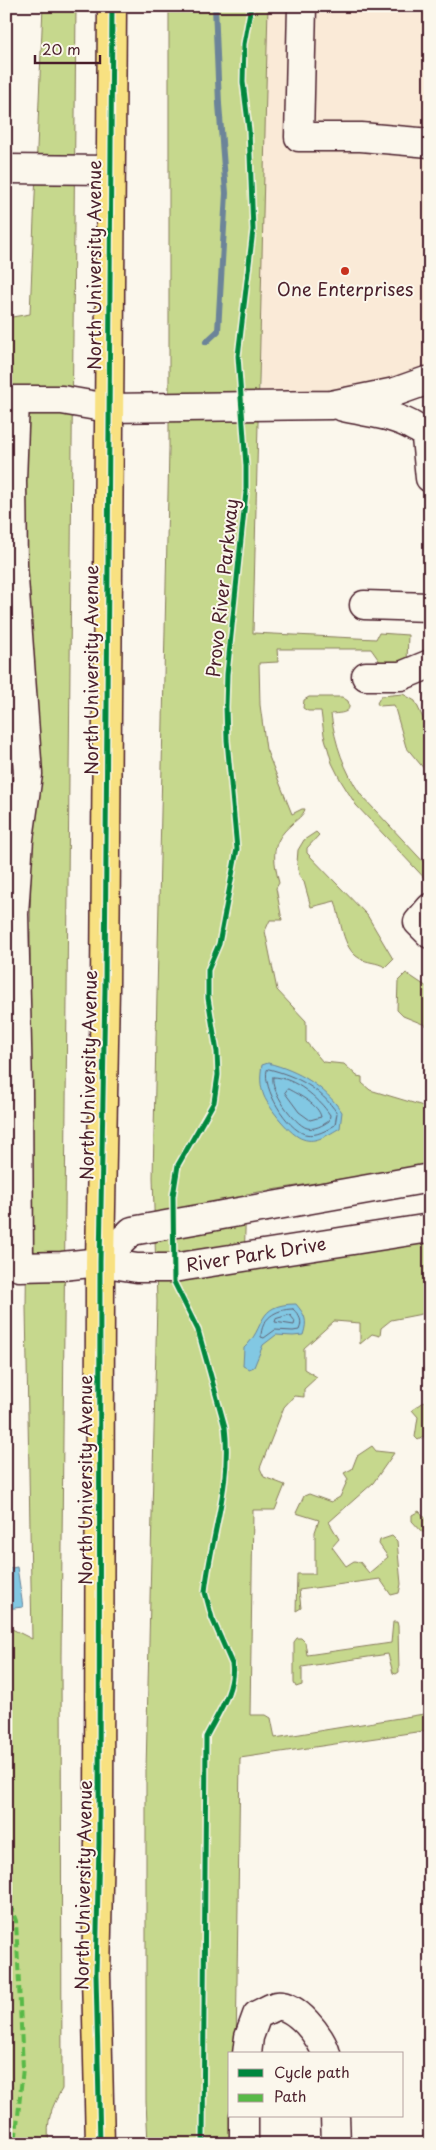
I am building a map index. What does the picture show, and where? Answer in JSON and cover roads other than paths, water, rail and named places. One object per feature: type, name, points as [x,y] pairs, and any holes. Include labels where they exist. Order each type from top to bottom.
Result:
[{"type":"highway","name":"North University Avenue","points":[[100,2144],[96,1974],[99,1842],[100,1262],[105,988],[112,6]]},
{"type":"street","points":[[302,6],[299,137],[361,138],[430,143]]},
{"type":"street","points":[[6,169],[110,170]]},
{"type":"street","points":[[13,1268],[18,1090],[14,914],[19,839],[28,774],[12,565],[12,481],[15,400],[62,400],[108,408],[332,404],[395,392],[428,380]]},
{"type":"street","points":[[428,380],[417,390],[412,403],[412,416],[424,435],[430,478]]},
{"type":"street","points":[[332,404],[408,423],[424,435]]},
{"type":"street","points":[[364,605],[430,607]]},
{"type":"street","points":[[366,676],[400,676],[430,664]]},
{"type":"street","points":[[430,908],[418,922],[430,934]]},
{"type":"street","points":[[100,1262],[132,1231],[430,1178]]},
{"type":"street","name":"River Park Drive","points":[[13,1268],[100,1262],[136,1268],[173,1268],[430,1228]]},
{"type":"street","points":[[247,2052],[249,2037],[257,2015],[276,2006],[290,2008],[311,2027],[325,2052]]},
{"type":"street","points":[[244,2118],[244,2144]]},
{"type":"street","points":[[335,2118],[336,2144]]},
{"type":"water","points":[[268,1063],[300,1075],[327,1094],[342,1112],[340,1128],[322,1138],[313,1140],[303,1139],[293,1133],[275,1114],[264,1096],[261,1085],[261,1069],[262,1065]]},
{"type":"water","points":[[296,1304],[305,1318],[303,1335],[276,1335],[263,1345],[254,1367],[249,1369],[243,1366],[244,1348],[268,1312],[283,1305]]},
{"type":"water","points":[[17,1567],[23,1607],[6,1609],[6,1569]]},
{"type":"waterway","points":[[206,342],[218,331],[226,193],[219,104],[215,6]]},
{"type":"place","name":"One Enterprises","points":[[345,271]]}]
